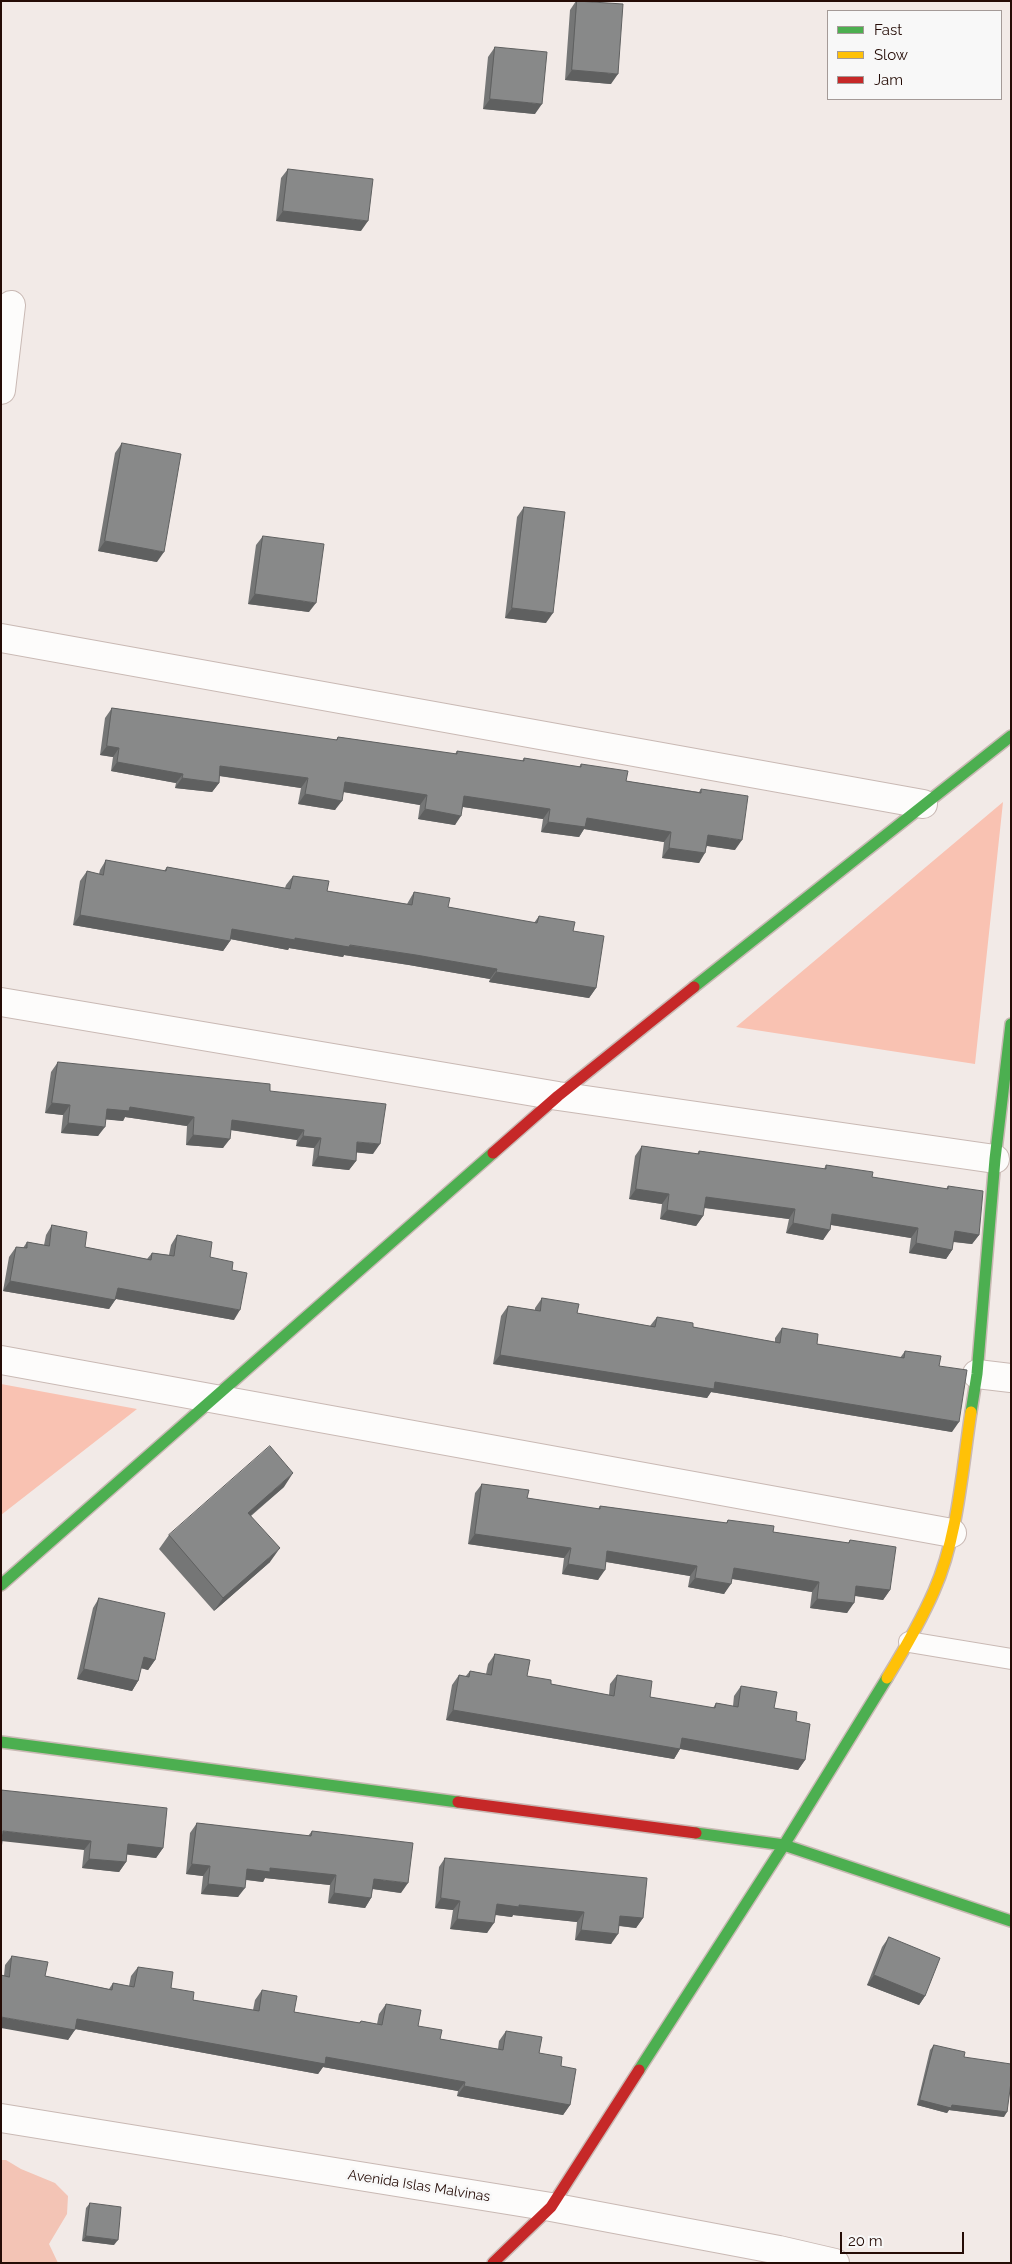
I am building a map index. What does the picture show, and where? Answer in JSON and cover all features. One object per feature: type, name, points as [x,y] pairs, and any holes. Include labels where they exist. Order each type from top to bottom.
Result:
[{"type":"street","points":[[1,390],[11,305]]},
{"type":"street","points":[[1,638],[923,804]]},
{"type":"street","points":[[1,1585],[214,1400],[558,1096],[923,804],[1011,736]]},
{"type":"street","points":[[1,1002],[558,1096],[995,1160]]},
{"type":"street","points":[[493,2263],[551,2207],[784,1845],[909,1642],[935,1590],[952,1533],[977,1374],[995,1160],[1011,1024]]},
{"type":"street","points":[[1,1360],[952,1533]]},
{"type":"street","points":[[977,1374],[1011,1378]]},
{"type":"street","points":[[1,1742],[784,1845],[1011,1921]]},
{"type":"street","name":"Avenida Islas Malvinas","points":[[1,2118],[551,2207],[777,2256],[835,2263]]},
{"type":"lane","points":[[909,1642],[1011,1659]]},
{"type":"shaded area","points":[[1003,802],[975,1064],[736,1027]]},
{"type":"shaded area","points":[[1,1384],[137,1409],[1,1515]]},
{"type":"shaded area","points":[[1,2160],[6,2160],[21,2169],[55,2183],[68,2196],[67,2214],[49,2244],[58,2263],[1,2263]]},
{"type":"building","points":[[577,1],[623,4],[618,74],[572,70]]},
{"type":"building","points":[[495,47],[547,52],[542,104],[490,99]]},
{"type":"building","points":[[288,169],[373,179],[368,221],[283,211]]},
{"type":"building","points":[[122,443],[181,454],[164,552],[105,541]]},
{"type":"building","points":[[524,507],[565,512],[553,613],[512,608]]},
{"type":"building","points":[[263,536],[324,544],[316,603],[255,594]]},
{"type":"building","points":[[112,708],[337,740],[338,737],[457,754],[457,751],[524,761],[524,758],[581,767],[581,764],[628,771],[626,781],[701,793],[701,789],[748,796],[742,840],[708,835],[705,853],[669,848],[671,832],[587,818],[585,827],[548,822],[550,809],[464,796],[461,816],[425,809],[427,795],[345,782],[342,801],[305,794],[308,778],[220,766],[219,783],[182,778],[183,774],[117,762],[119,748],[107,746]]},
{"type":"building","points":[[106,860],[166,871],[167,867],[290,889],[293,876],[329,881],[327,891],[412,905],[414,892],[450,898],[448,907],[537,923],[539,916],[575,922],[573,931],[604,936],[596,988],[496,972],[497,969],[350,945],[349,947],[295,938],[295,940],[232,929],[230,941],[80,915],[87,871],[103,875]]},
{"type":"building","points":[[58,1062],[270,1084],[270,1091],[386,1104],[380,1144],[357,1142],[356,1161],[318,1156],[321,1138],[303,1136],[304,1130],[232,1120],[230,1139],[193,1135],[194,1117],[130,1107],[129,1111],[107,1109],[105,1127],[68,1123],[70,1105],[52,1103]]},
{"type":"building","points":[[642,1146],[699,1154],[699,1151],[826,1169],[826,1165],[873,1172],[872,1177],[948,1189],[948,1186],[983,1191],[979,1235],[955,1231],[952,1250],[916,1243],[918,1228],[832,1214],[830,1230],[793,1223],[795,1209],[706,1197],[703,1216],[667,1210],[669,1194],[636,1189]]},
{"type":"building","points":[[52,1225],[87,1232],[85,1247],[151,1260],[152,1253],[174,1256],[177,1235],[212,1242],[210,1257],[233,1262],[232,1270],[247,1273],[240,1310],[118,1288],[115,1300],[10,1281],[16,1247],[27,1248],[27,1242],[49,1246]]},
{"type":"building","points":[[542,1298],[579,1304],[577,1313],[655,1327],[657,1317],[693,1323],[693,1327],[780,1343],[782,1328],[818,1334],[817,1344],[904,1358],[905,1351],[941,1356],[939,1366],[967,1370],[959,1422],[715,1382],[714,1389],[500,1355],[508,1306],[540,1311]]},
{"type":"building","points":[[270,1446],[293,1473],[248,1513],[280,1548],[223,1598],[169,1535]]},
{"type":"building","points":[[482,1484],[529,1490],[527,1498],[600,1509],[600,1506],[727,1523],[728,1520],[774,1526],[773,1532],[849,1543],[850,1540],[896,1547],[890,1590],[856,1586],[854,1603],[817,1599],[819,1582],[734,1568],[731,1584],[695,1578],[697,1566],[607,1551],[605,1570],[568,1564],[571,1548],[475,1534]]},
{"type":"building","points":[[99,1598],[165,1613],[155,1660],[144,1657],[138,1681],[84,1669]]},
{"type":"building","points":[[495,1654],[530,1660],[527,1676],[551,1680],[551,1684],[614,1696],[617,1675],[652,1681],[650,1697],[715,1708],[716,1703],[738,1707],[741,1686],[777,1692],[774,1708],[797,1712],[796,1721],[810,1724],[805,1760],[682,1738],[680,1749],[453,1710],[459,1675],[469,1677],[470,1671],[491,1675]]},
{"type":"building","points":[[1,1790],[167,1808],[163,1848],[128,1844],[126,1862],[89,1859],[91,1841],[3,1831],[1,1850]]},
{"type":"building","points":[[197,1823],[311,1836],[312,1831],[413,1843],[408,1883],[374,1879],[371,1898],[334,1893],[336,1875],[270,1868],[270,1872],[247,1869],[245,1888],[208,1884],[210,1866],[192,1864]]},
{"type":"building","points":[[445,1858],[647,1878],[643,1918],[620,1916],[618,1934],[581,1930],[584,1912],[519,1905],[519,1907],[497,1904],[494,1923],[457,1919],[460,1901],[441,1898]]},
{"type":"building","points":[[889,1937],[940,1958],[925,1996],[874,1975]]},
{"type":"building","points":[[12,1956],[48,1962],[45,1976],[112,1990],[113,1983],[134,1987],[138,1967],[173,1972],[171,1988],[194,1992],[193,2000],[259,2011],[262,1990],[297,1996],[294,2012],[360,2023],[361,2021],[382,2025],[386,2004],[421,2010],[418,2026],[442,2030],[440,2039],[503,2050],[506,2031],[542,2037],[539,2053],[562,2057],[561,2066],[576,2069],[570,2105],[464,2086],[465,2082],[326,2057],[325,2064],[77,2019],[75,2030],[1,2017],[1,1975],[9,1977]]},
{"type":"building","points":[[934,2045],[965,2052],[964,2057],[1011,2064],[1007,2112],[952,2105],[951,2108],[920,2100]]},
{"type":"building","points":[[90,2203],[121,2207],[118,2240],[86,2236]]},
{"type":"traffic: fast","points":[[694,987],[1011,736]]},
{"type":"traffic: fast","points":[[971,1412],[977,1374],[995,1159],[1011,1024]]},
{"type":"traffic: fast","points":[[1,1585],[493,1153]]},
{"type":"traffic: fast","points":[[639,2070],[784,1845],[887,1678]]},
{"type":"traffic: fast","points":[[1,1742],[458,1802]]},
{"type":"traffic: fast","points":[[696,1833],[784,1845],[1011,1921]]},
{"type":"traffic: slow","points":[[887,1678],[924,1613],[949,1548],[958,1503],[971,1412]]},
{"type":"traffic: jam","points":[[493,1153],[558,1096],[694,987]]},
{"type":"traffic: jam","points":[[458,1802],[696,1833]]},
{"type":"traffic: jam","points":[[493,2263],[551,2207],[639,2070]]}]
